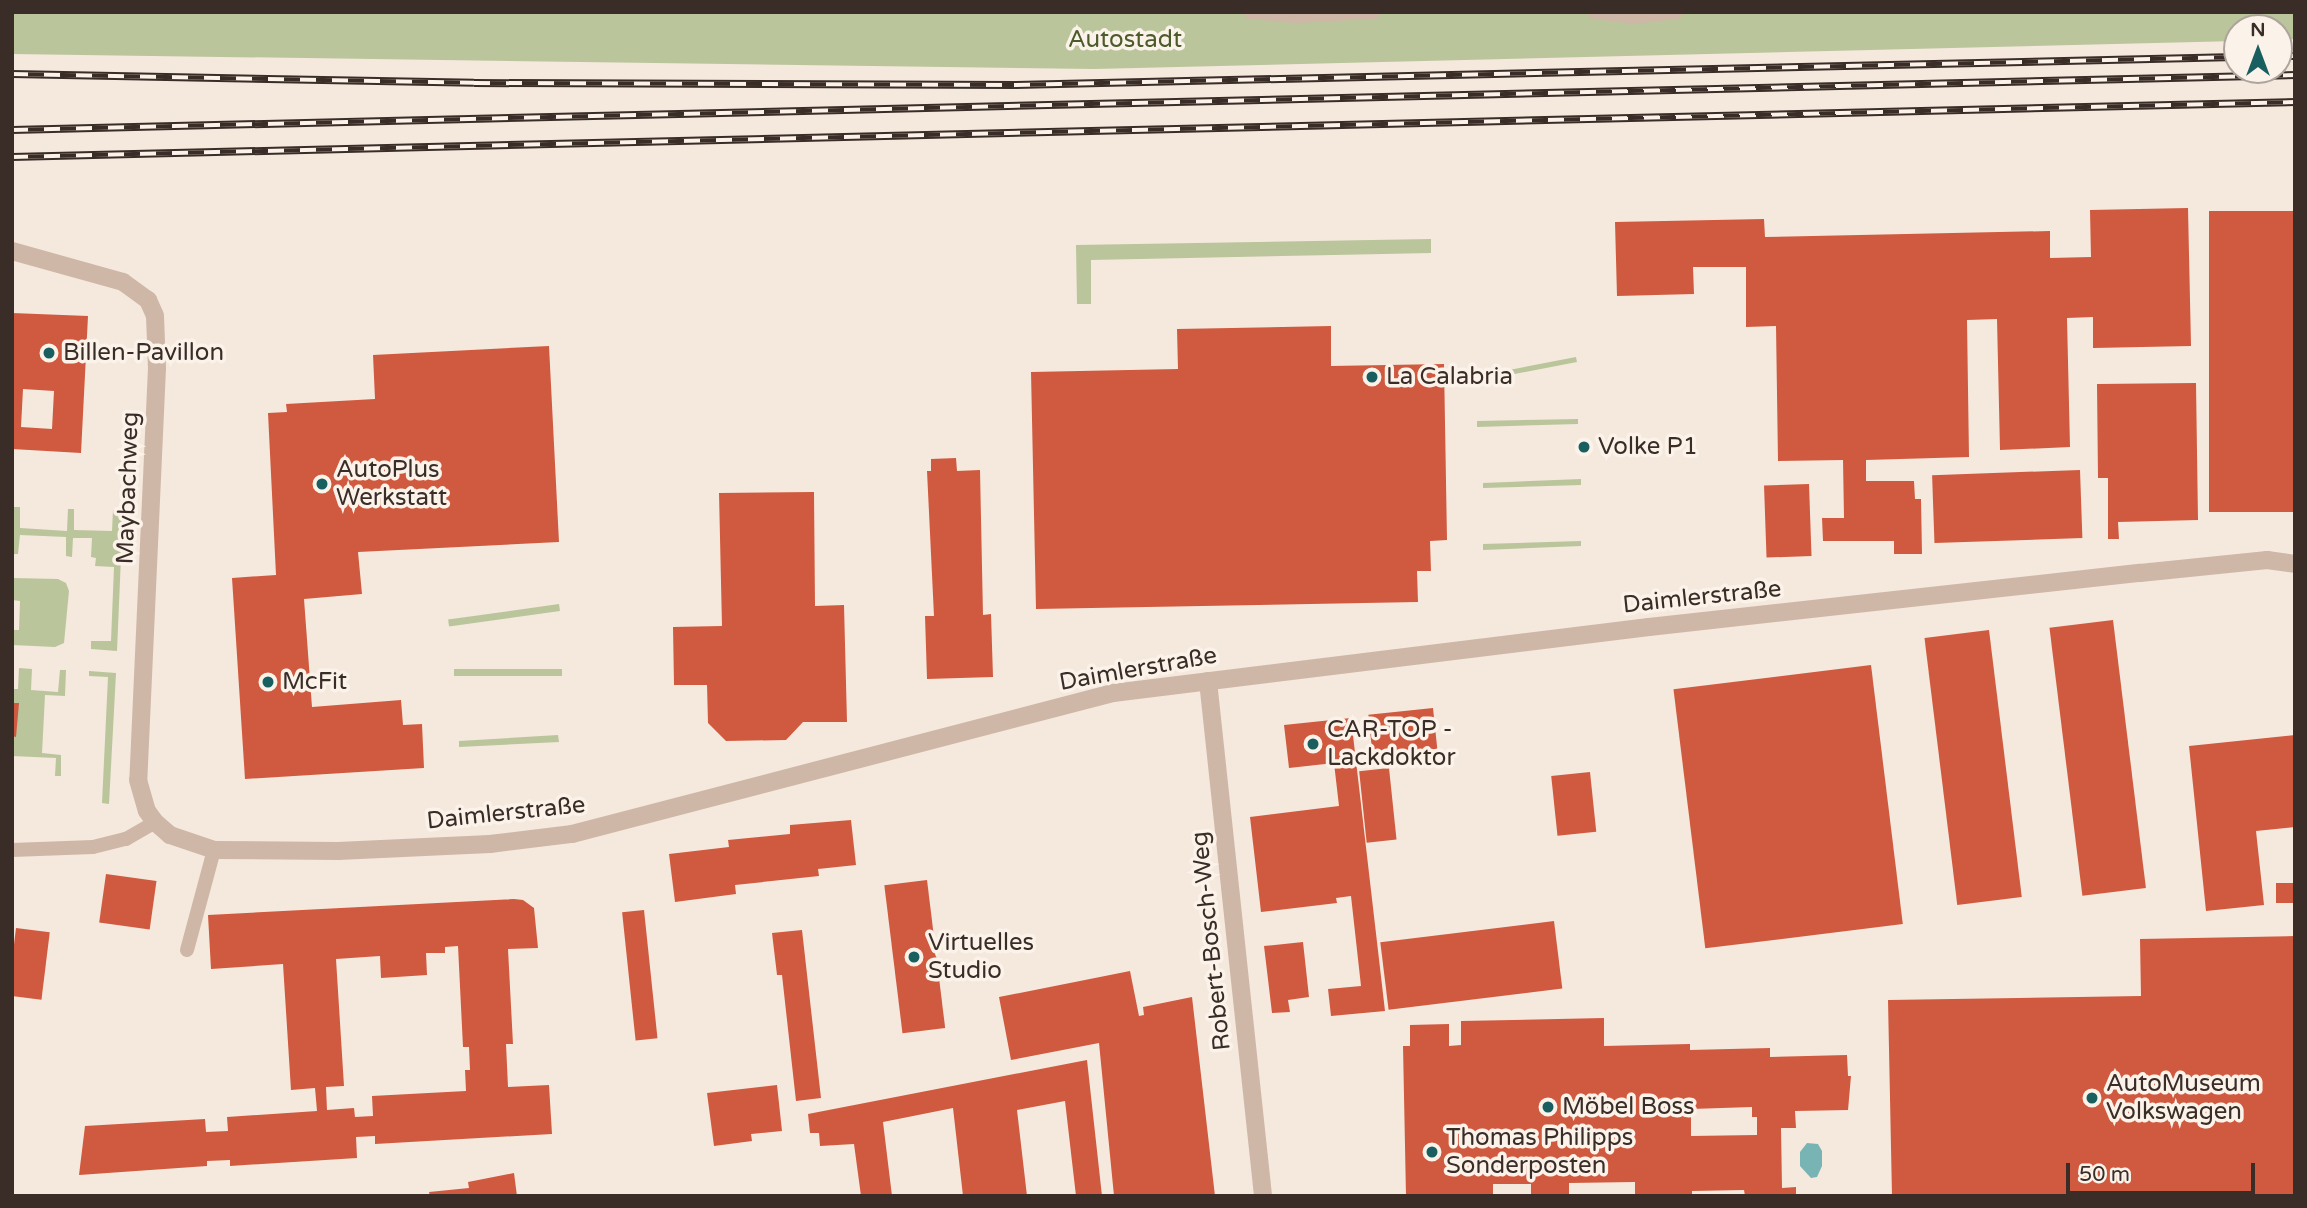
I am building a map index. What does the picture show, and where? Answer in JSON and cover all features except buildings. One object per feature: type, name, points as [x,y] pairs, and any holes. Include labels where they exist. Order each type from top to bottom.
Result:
[{"type":"street","name":"Maybachweg","points":[[12,251],[123,282],[148,300],[155,316],[157,368],[150,565],[138,755],[143,799],[155,822]]},
{"type":"street","name":"Daimlerstraße","points":[[155,822],[170,835],[214,850],[338,851],[490,845],[572,834],[1113,693],[2227,563],[2267,560],[2295,564]]},
{"type":"street","name":"Robert-Bosch-Weg","points":[[1208,681],[1262,1196]]},
{"type":"lane","points":[[1252,12],[1295,16],[1374,12]]},
{"type":"lane","points":[[1594,12],[1632,17],[1677,12]]},
{"type":"lane","points":[[12,850],[93,847],[126,839],[155,822]]},
{"type":"lane","points":[[187,950],[214,850]]},
{"type":"green space","name":"Autostadt","points":[[12,12],[2295,12],[2293,39],[2293,14],[2223,14],[2223,41],[1094,69],[12,54]]},
{"type":"green space","points":[[1431,239],[1431,253],[1091,260],[1091,304],[1077,304],[1076,245]]},
{"type":"green space","points":[[1576,357],[1577,362],[1479,381],[1478,376]]},
{"type":"green space","points":[[1578,419],[1578,424],[1477,427],[1477,421]]},
{"type":"green space","points":[[1581,479],[1581,485],[1483,488],[1483,483]]},
{"type":"green space","points":[[14,507],[20,507],[20,528],[67,531],[68,509],[74,509],[74,530],[112,531],[113,510],[123,510],[117,651],[91,649],[91,641],[111,641],[114,567],[95,566],[96,558],[91,557],[92,538],[73,538],[72,557],[66,556],[66,537],[20,535],[18,554],[12,554]]},
{"type":"green space","points":[[1581,541],[1581,546],[1483,550],[1483,544]]},
{"type":"green space","points":[[12,578],[58,579],[66,583],[69,591],[64,643],[55,647],[12,645],[12,630],[19,630],[20,601],[12,600]]},
{"type":"green space","points":[[559,604],[560,611],[449,627],[448,620]]},
{"type":"green space","points":[[19,668],[32,669],[31,690],[58,692],[60,670],[66,670],[65,696],[45,695],[42,753],[61,755],[61,776],[55,776],[56,758],[12,756],[12,689],[18,689]]},
{"type":"green space","points":[[454,669],[562,669],[562,676],[454,676]]},
{"type":"green space","points":[[89,671],[116,673],[109,804],[102,803],[108,677],[89,676]]},
{"type":"green space","points":[[558,735],[559,742],[459,747],[459,741]]},
{"type":"water","points":[[1807,1143],[1818,1144],[1822,1151],[1822,1166],[1817,1177],[1811,1178],[1800,1166],[1800,1152]]},
{"type":"railway","points":[[12,74],[474,83],[1014,85],[2223,57]]},
{"type":"railway","points":[[12,130],[2295,75]]},
{"type":"railway","points":[[12,157],[2295,102]]},
{"type":"place","name":"Billen-Pavillon","points":[[49,353]]},
{"type":"place","name":"La Calabria","points":[[1372,377]]},
{"type":"place","name":"Volke P1","points":[[1584,447]]},
{"type":"place","name":"AutoPlus Werkstatt","points":[[322,484]]},
{"type":"place","name":"McFit","points":[[268,682]]},
{"type":"place","name":"CAR-TOP - Lackdoktor","points":[[1313,744]]},
{"type":"place","name":"Virtuelles Studio","points":[[914,957]]},
{"type":"place","name":"AutoMuseum Volkswagen","points":[[2092,1098]]},
{"type":"place","name":"Möbel Boss","points":[[1548,1107]]},
{"type":"place","name":"Thomas Philipps Sonderposten","points":[[1432,1152]]}]
